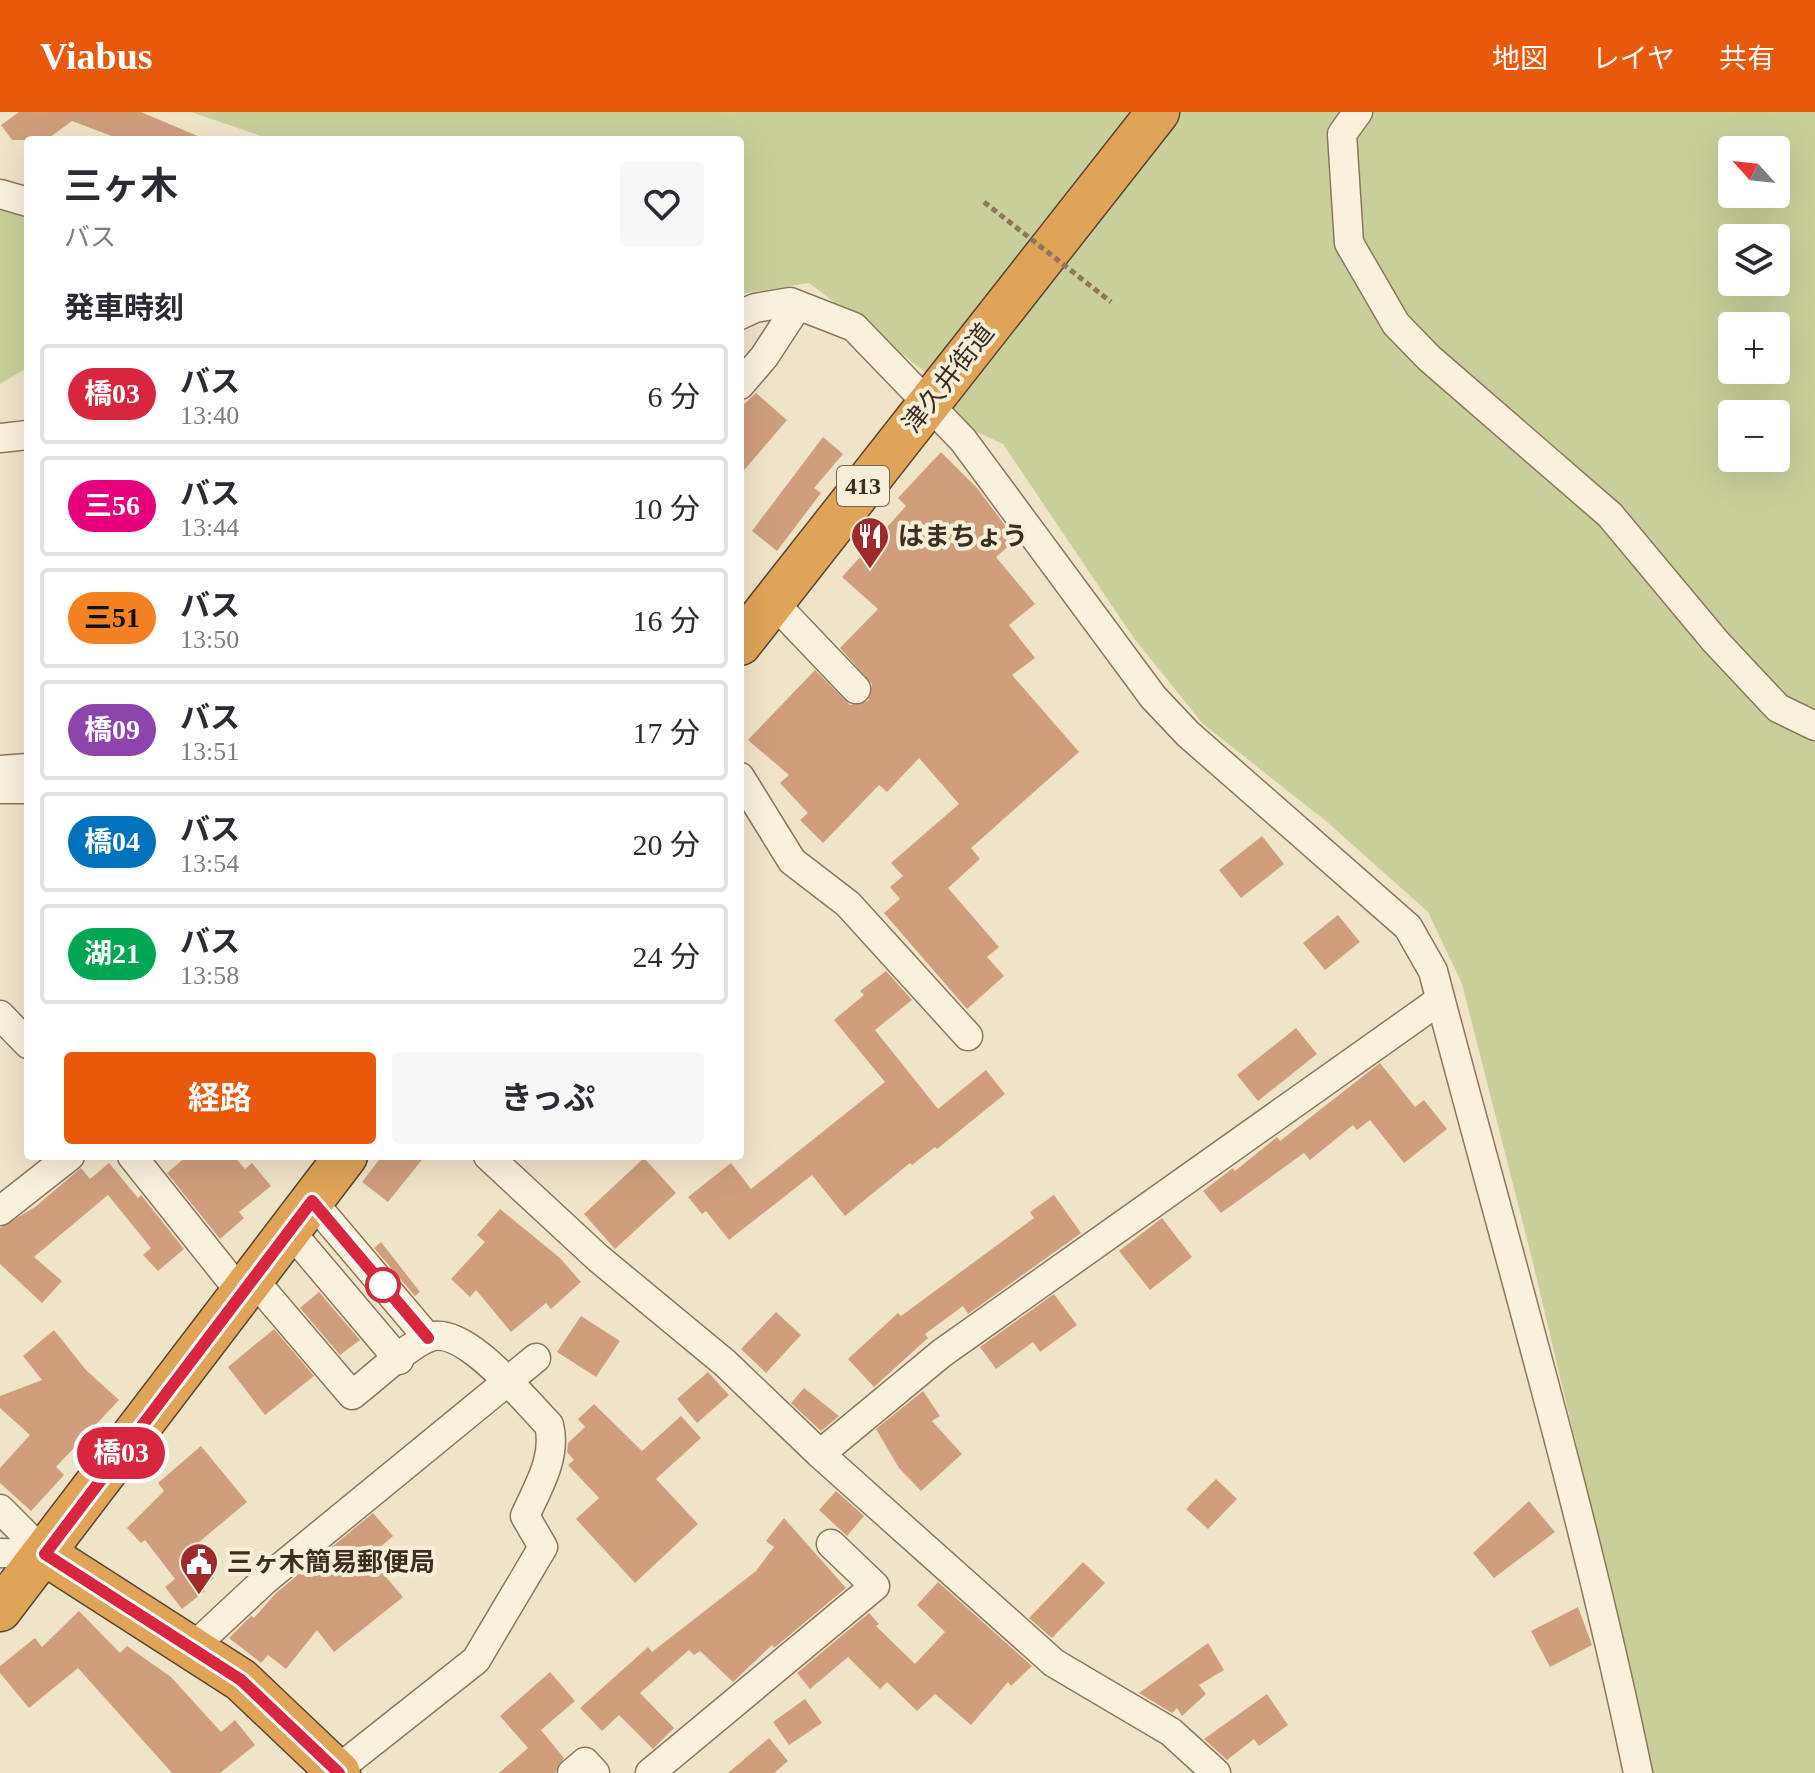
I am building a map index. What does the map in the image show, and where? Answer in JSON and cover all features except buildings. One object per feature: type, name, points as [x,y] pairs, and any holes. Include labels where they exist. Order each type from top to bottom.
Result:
[{"type":"highway","name":"津久井街道","points":[[744,639],[1158,112]]},
{"type":"highway","points":[[0,1610],[343,1160]]},
{"type":"highway","points":[[45,1554],[241,1680],[338,1772]]},
{"type":"street","points":[[1358,112],[1342,134],[1349,243],[1396,324],[1429,358],[1610,515],[1716,642],[1778,708],[1815,726]]},
{"type":"street","points":[[0,194],[24,201]]},
{"type":"street","points":[[744,313],[755,308],[790,302],[854,327],[963,440],[1153,697],[1188,734],[1408,927],[1433,971],[1611,1644],[1638,1773]]},
{"type":"street","points":[[744,380],[764,357],[798,305]]},
{"type":"street","points":[[0,438],[24,435]]},
{"type":"street","points":[[773,602],[856,689]]},
{"type":"street","points":[[0,770],[24,768]]},
{"type":"street","points":[[744,783],[792,861],[848,904],[968,1036]]},
{"type":"street","points":[[0,789],[24,789]]},
{"type":"street","points":[[820,1454],[942,1353],[1096,1247],[1440,1000]]},
{"type":"street","points":[[0,1015],[24,1040]]},
{"type":"street","points":[[0,1211],[65,1160]]},
{"type":"street","points":[[136,1160],[248,1286],[352,1395],[428,1338],[448,1337],[469,1345],[549,1425],[552,1438],[547,1468],[525,1516],[543,1547],[476,1660],[338,1772]]},
{"type":"street","points":[[492,1160],[598,1258],[725,1363],[820,1454],[1054,1663],[1171,1732],[1216,1773]]},
{"type":"street","points":[[301,1216],[399,1360]]},
{"type":"street","points":[[301,1216],[428,1338]]},
{"type":"street","points":[[192,1648],[265,1580],[536,1358]]},
{"type":"street","points":[[0,1509],[45,1554]]},
{"type":"street","points":[[650,1773],[875,1586],[831,1544]]},
{"type":"street","points":[[0,1553],[45,1554]]},
{"type":"street","points":[[572,1773],[585,1762],[595,1773]]},
{"type":"path","points":[[984,202],[1111,302]]},
{"type":"green space","points":[[191,112],[1815,112],[1815,1773],[1651,1773],[1622,1637],[1532,1259],[1462,984],[1428,912],[1327,822],[1203,724],[1133,637],[1003,444],[944,417],[958,397],[809,283],[744,293],[744,136],[261,136]]},
{"type":"green space","points":[[0,208],[24,216],[24,369],[0,384]]},
{"type":"bus line","name":"橋03","points":[[339,1773],[241,1680],[45,1554],[312,1201],[428,1338]]},
{"type":"place","name":"はまちょう","points":[[870,570]]},
{"type":"place","name":"三ヶ木簡易郵便局","points":[[199,1596]]}]
